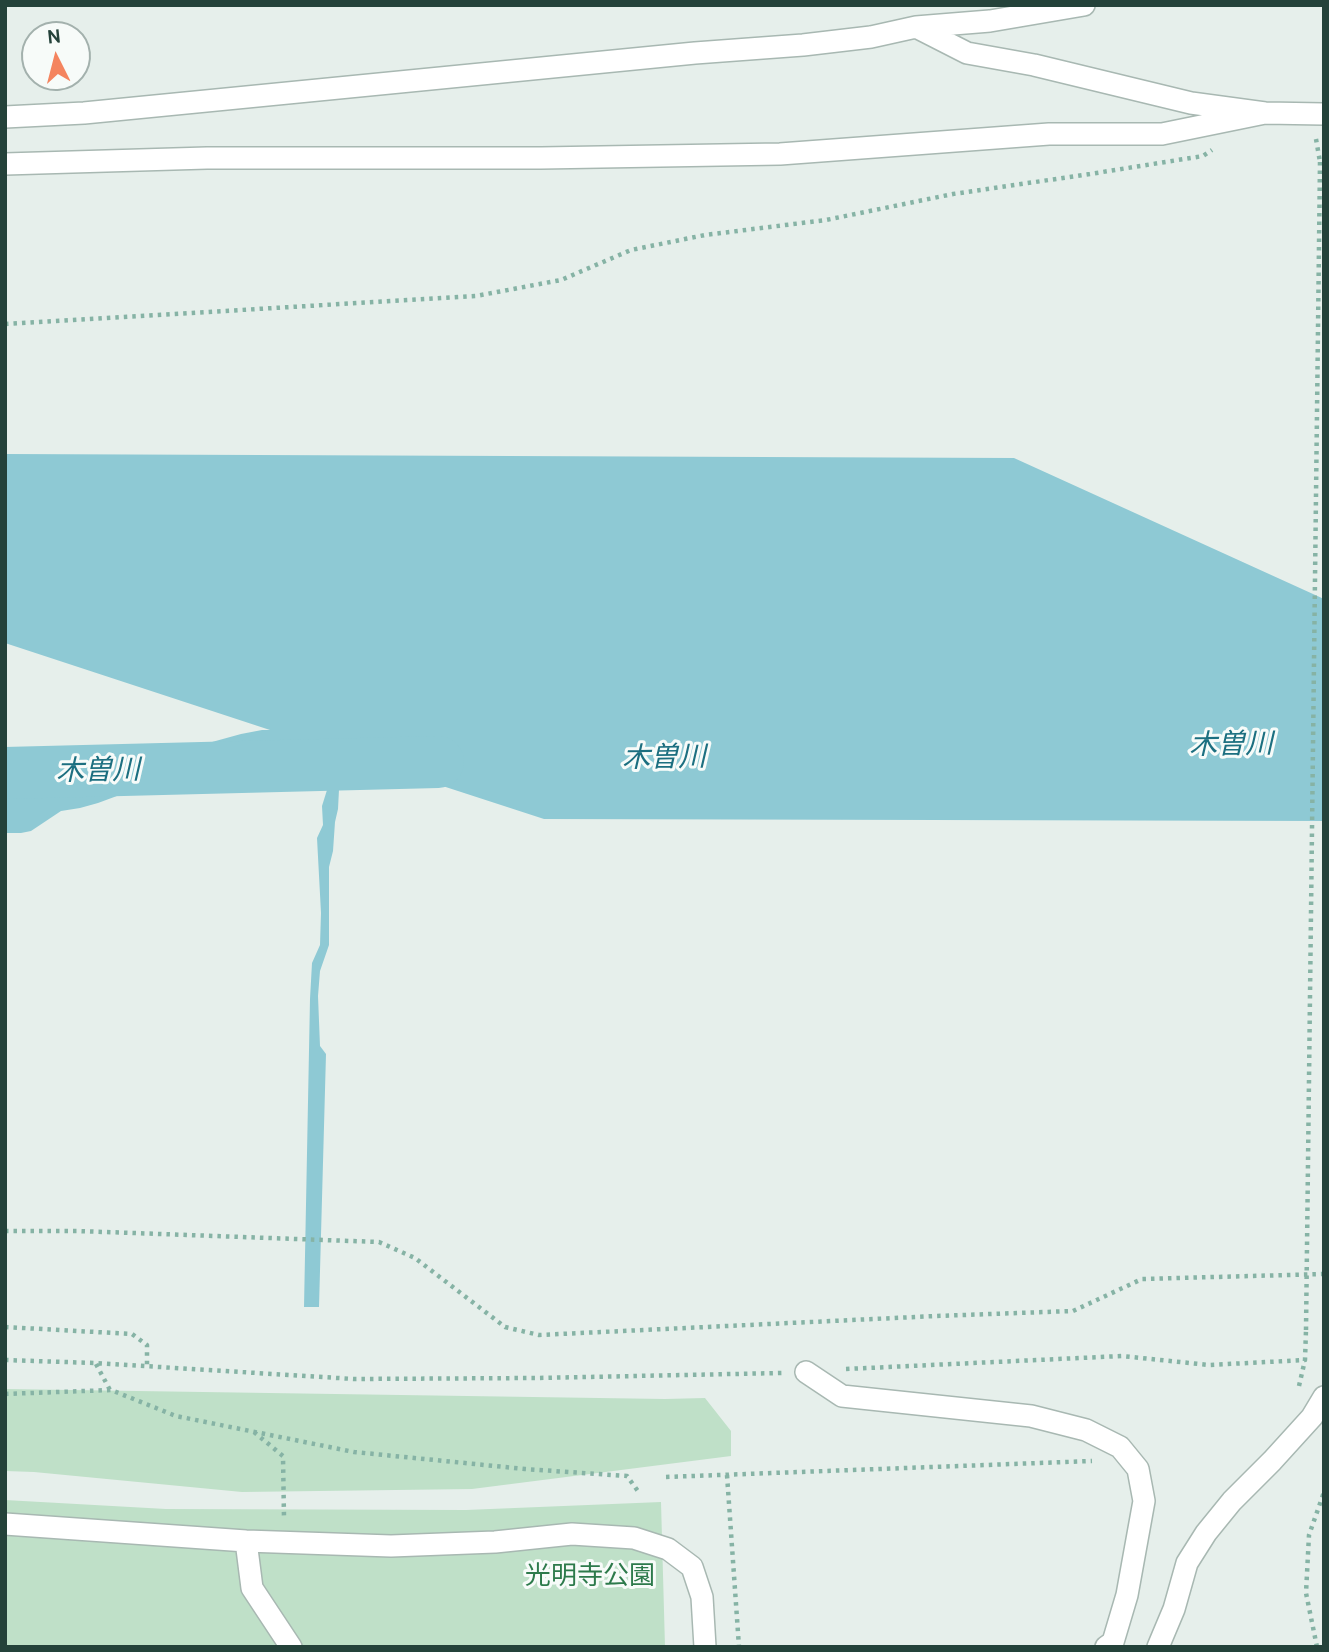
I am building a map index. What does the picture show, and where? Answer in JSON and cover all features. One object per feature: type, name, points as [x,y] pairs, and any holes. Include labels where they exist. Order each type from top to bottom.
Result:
[{"type":"street","points":[[5,117],[84,113],[695,53],[803,45],[871,37],[916,27],[990,21],[1084,5]]},
{"type":"street","points":[[916,27],[967,53],[1034,65],[1191,103],[1265,113],[1324,114]]},
{"type":"street","points":[[5,164],[207,159],[780,154],[1049,134],[1162,134],[1265,113]]},
{"type":"street","points":[[806,1372],[842,1396],[1031,1416],[1086,1430],[1120,1447],[1138,1469],[1144,1501],[1127,1595],[1113,1642],[1106,1647]]},
{"type":"street","points":[[1158,1647],[1174,1609],[1187,1563],[1206,1532],[1312,1417],[1324,1397]]},
{"type":"street","points":[[5,1524],[246,1541],[391,1546],[495,1542],[572,1534],[634,1538],[668,1549],[692,1567],[702,1597],[705,1647]]},
{"type":"street","points":[[246,1541],[252,1588],[291,1647]]},
{"type":"path","points":[[5,1360],[354,1379],[806,1372],[1122,1356],[1209,1365],[1305,1360],[1320,162],[1315,135]]},
{"type":"path","points":[[5,324],[476,296],[561,280],[631,250],[705,234],[826,220],[953,194],[1203,156],[1213,149]]},
{"type":"path","points":[[5,1231],[78,1231],[379,1242],[415,1258],[505,1327],[539,1335],[1073,1311],[1142,1279],[1324,1273]]},
{"type":"path","points":[[5,1327],[132,1334],[147,1345],[147,1367]]},
{"type":"path","points":[[95,1363],[111,1390]]},
{"type":"path","points":[[5,1394],[111,1390],[176,1416],[354,1452],[627,1476],[640,1493]]},
{"type":"path","points":[[253,1432],[283,1456],[284,1526]]},
{"type":"path","points":[[666,1477],[1098,1460],[1120,1447]]},
{"type":"path","points":[[727,1475],[739,1647]]},
{"type":"path","points":[[1317,1647],[1306,1594],[1309,1535],[1324,1492]]},
{"type":"green space","points":[[5,1389],[705,1398],[731,1431],[731,1456],[472,1489],[242,1492],[5,1471]]},
{"type":"green space","name":"光明寺公園","points":[[5,1500],[166,1509],[466,1510],[661,1502],[665,1647],[5,1647]]},
{"type":"water","points":[[5,454],[1014,458],[1324,599],[1324,821],[544,819],[418,778],[415,780],[385,775],[347,755],[343,758],[340,770],[338,809],[329,867],[329,945],[320,971],[318,996],[320,1046],[326,1054],[319,1307],[304,1307],[310,999],[312,963],[320,945],[317,838],[323,825],[322,806],[327,790],[325,773],[318,756],[310,750],[298,747],[255,758],[242,758],[234,754],[213,756],[179,773],[98,803],[61,811],[31,831],[5,833],[5,793],[25,792],[95,775],[124,772],[158,759],[165,751],[183,750],[241,734],[270,730],[5,643]]},
{"type":"waterway","name":"木曽川","points":[[5,773],[438,762]]}]
